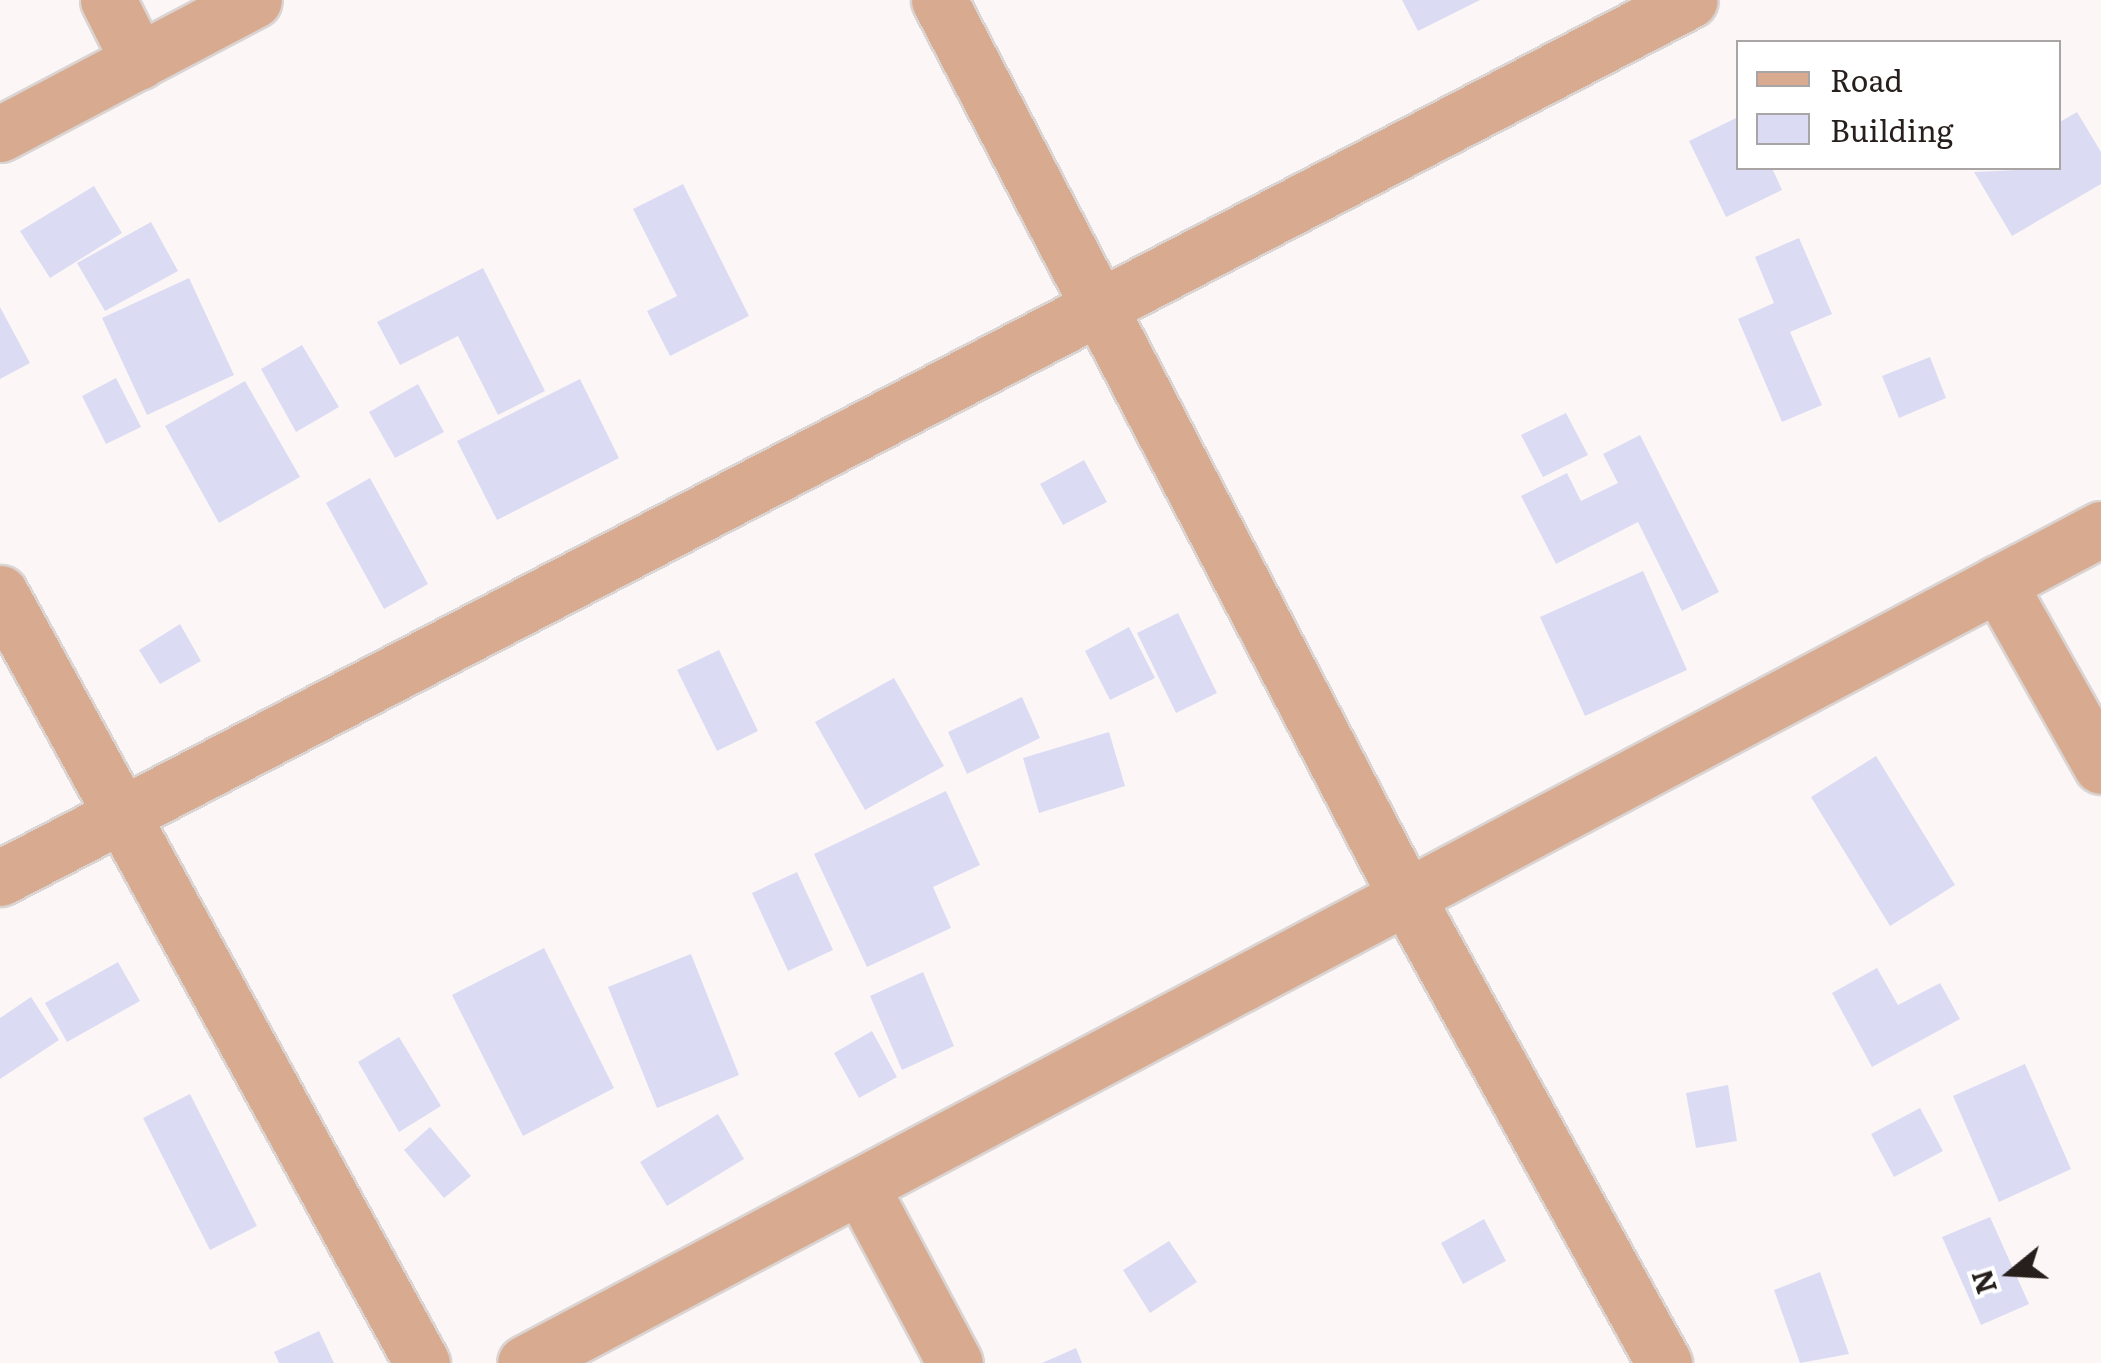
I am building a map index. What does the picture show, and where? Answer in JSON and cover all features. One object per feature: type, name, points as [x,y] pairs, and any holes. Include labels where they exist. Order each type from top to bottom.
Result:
[{"type":"street","points":[[108,0],[138,62]]},
{"type":"street","points":[[0,134],[254,0]]},
{"type":"street","points":[[939,0],[1100,300],[1406,896],[1664,1363]]},
{"type":"street","points":[[0,878],[1100,300],[1677,3]]},
{"type":"street","points":[[526,1363],[2101,528]]},
{"type":"street","points":[[1998,584],[2101,766]]},
{"type":"street","points":[[0,593],[114,815],[422,1363]]},
{"type":"street","points":[[862,1188],[955,1363]]},
{"type":"building","points":[[1402,0],[1480,0],[1418,31]]},
{"type":"building","points":[[2077,112],[2101,152],[2101,184],[2012,236],[1974,172],[2061,170],[2061,121]]},
{"type":"building","points":[[1736,118],[1736,170],[1773,170],[1782,190],[1726,217],[1689,141]]},
{"type":"building","points":[[683,184],[749,316],[670,356],[647,311],[677,296],[633,209]]},
{"type":"building","points":[[94,186],[122,233],[50,278],[20,231]]},
{"type":"building","points":[[151,222],[178,271],[105,311],[77,263]]},
{"type":"building","points":[[1799,238],[1832,314],[1790,332],[1822,405],[1782,422],[1738,319],[1774,303],[1755,257]]},
{"type":"building","points":[[483,268],[545,391],[498,415],[458,336],[400,365],[377,322]]},
{"type":"building","points":[[189,278],[234,375],[147,415],[102,318]]},
{"type":"building","points":[[0,307],[30,363],[0,379]]},
{"type":"building","points":[[302,345],[339,407],[296,432],[261,369]]},
{"type":"building","points":[[1930,357],[1946,398],[1899,418],[1882,376]]},
{"type":"building","points":[[116,378],[141,427],[106,444],[82,396]]},
{"type":"building","points":[[580,379],[619,458],[497,520],[457,441]]},
{"type":"building","points":[[245,381],[300,477],[219,523],[165,426]]},
{"type":"building","points":[[418,384],[444,432],[395,458],[369,412]]},
{"type":"building","points":[[1566,413],[1588,455],[1543,477],[1521,435]]},
{"type":"building","points":[[1640,435],[1719,592],[1682,611],[1638,522],[1556,564],[1521,496],[1567,473],[1581,501],[1618,483],[1603,454]]},
{"type":"building","points":[[1084,460],[1107,502],[1063,525],[1040,484]]},
{"type":"building","points":[[370,478],[428,584],[384,609],[326,503]]},
{"type":"building","points":[[1643,571],[1687,670],[1585,716],[1540,617]]},
{"type":"building","points":[[1178,613],[1217,693],[1176,713],[1137,633]]},
{"type":"building","points":[[180,624],[201,661],[160,684],[139,650]]},
{"type":"building","points":[[1129,627],[1155,678],[1110,700],[1085,651]]},
{"type":"building","points":[[719,650],[758,731],[717,751],[677,670]]},
{"type":"building","points":[[894,678],[944,766],[865,810],[815,722]]},
{"type":"building","points":[[1022,697],[1040,738],[967,774],[948,732]]},
{"type":"building","points":[[1109,732],[1125,786],[1039,813],[1023,758]]},
{"type":"building","points":[[1876,756],[1955,885],[1890,926],[1811,797]]},
{"type":"building","points":[[946,791],[980,865],[933,887],[951,928],[867,967],[814,854]]},
{"type":"building","points":[[797,872],[833,950],[788,971],[752,893]]},
{"type":"building","points":[[544,948],[614,1088],[523,1136],[452,995]]},
{"type":"building","points":[[691,954],[739,1075],[657,1108],[608,987]]},
{"type":"building","points":[[118,962],[140,1001],[67,1042],[45,1003]]},
{"type":"building","points":[[1877,968],[1898,1005],[1940,983],[1960,1019],[1872,1067],[1832,993]]},
{"type":"building","points":[[923,972],[954,1046],[902,1070],[870,996]]},
{"type":"building","points":[[31,997],[59,1040],[0,1079],[0,1018]]},
{"type":"building","points":[[872,1031],[897,1077],[859,1098],[834,1053]]},
{"type":"building","points":[[399,1037],[441,1106],[399,1132],[358,1062]]},
{"type":"building","points":[[2025,1064],[2071,1169],[1999,1202],[1953,1096]]},
{"type":"building","points":[[1728,1085],[1737,1141],[1696,1148],[1686,1093]]},
{"type":"building","points":[[190,1094],[257,1226],[210,1250],[143,1118]]},
{"type":"building","points":[[1920,1108],[1943,1151],[1894,1177],[1871,1134]]},
{"type":"building","points":[[718,1114],[744,1159],[667,1206],[640,1162]]},
{"type":"building","points":[[430,1127],[471,1176],[444,1198],[404,1150]]},
{"type":"building","points":[[1990,1217],[2029,1304],[1981,1325],[1942,1237]]},
{"type":"building","points":[[1484,1219],[1506,1261],[1463,1284],[1441,1243]]},
{"type":"building","points":[[1169,1241],[1197,1282],[1150,1313],[1123,1270]]},
{"type":"building","points":[[1820,1272],[1849,1354],[1800,1363],[1774,1290]]},
{"type":"building","points":[[319,1331],[334,1363],[279,1363],[274,1352]]},
{"type":"building","points":[[1076,1348],[1082,1363],[1042,1363]]}]
